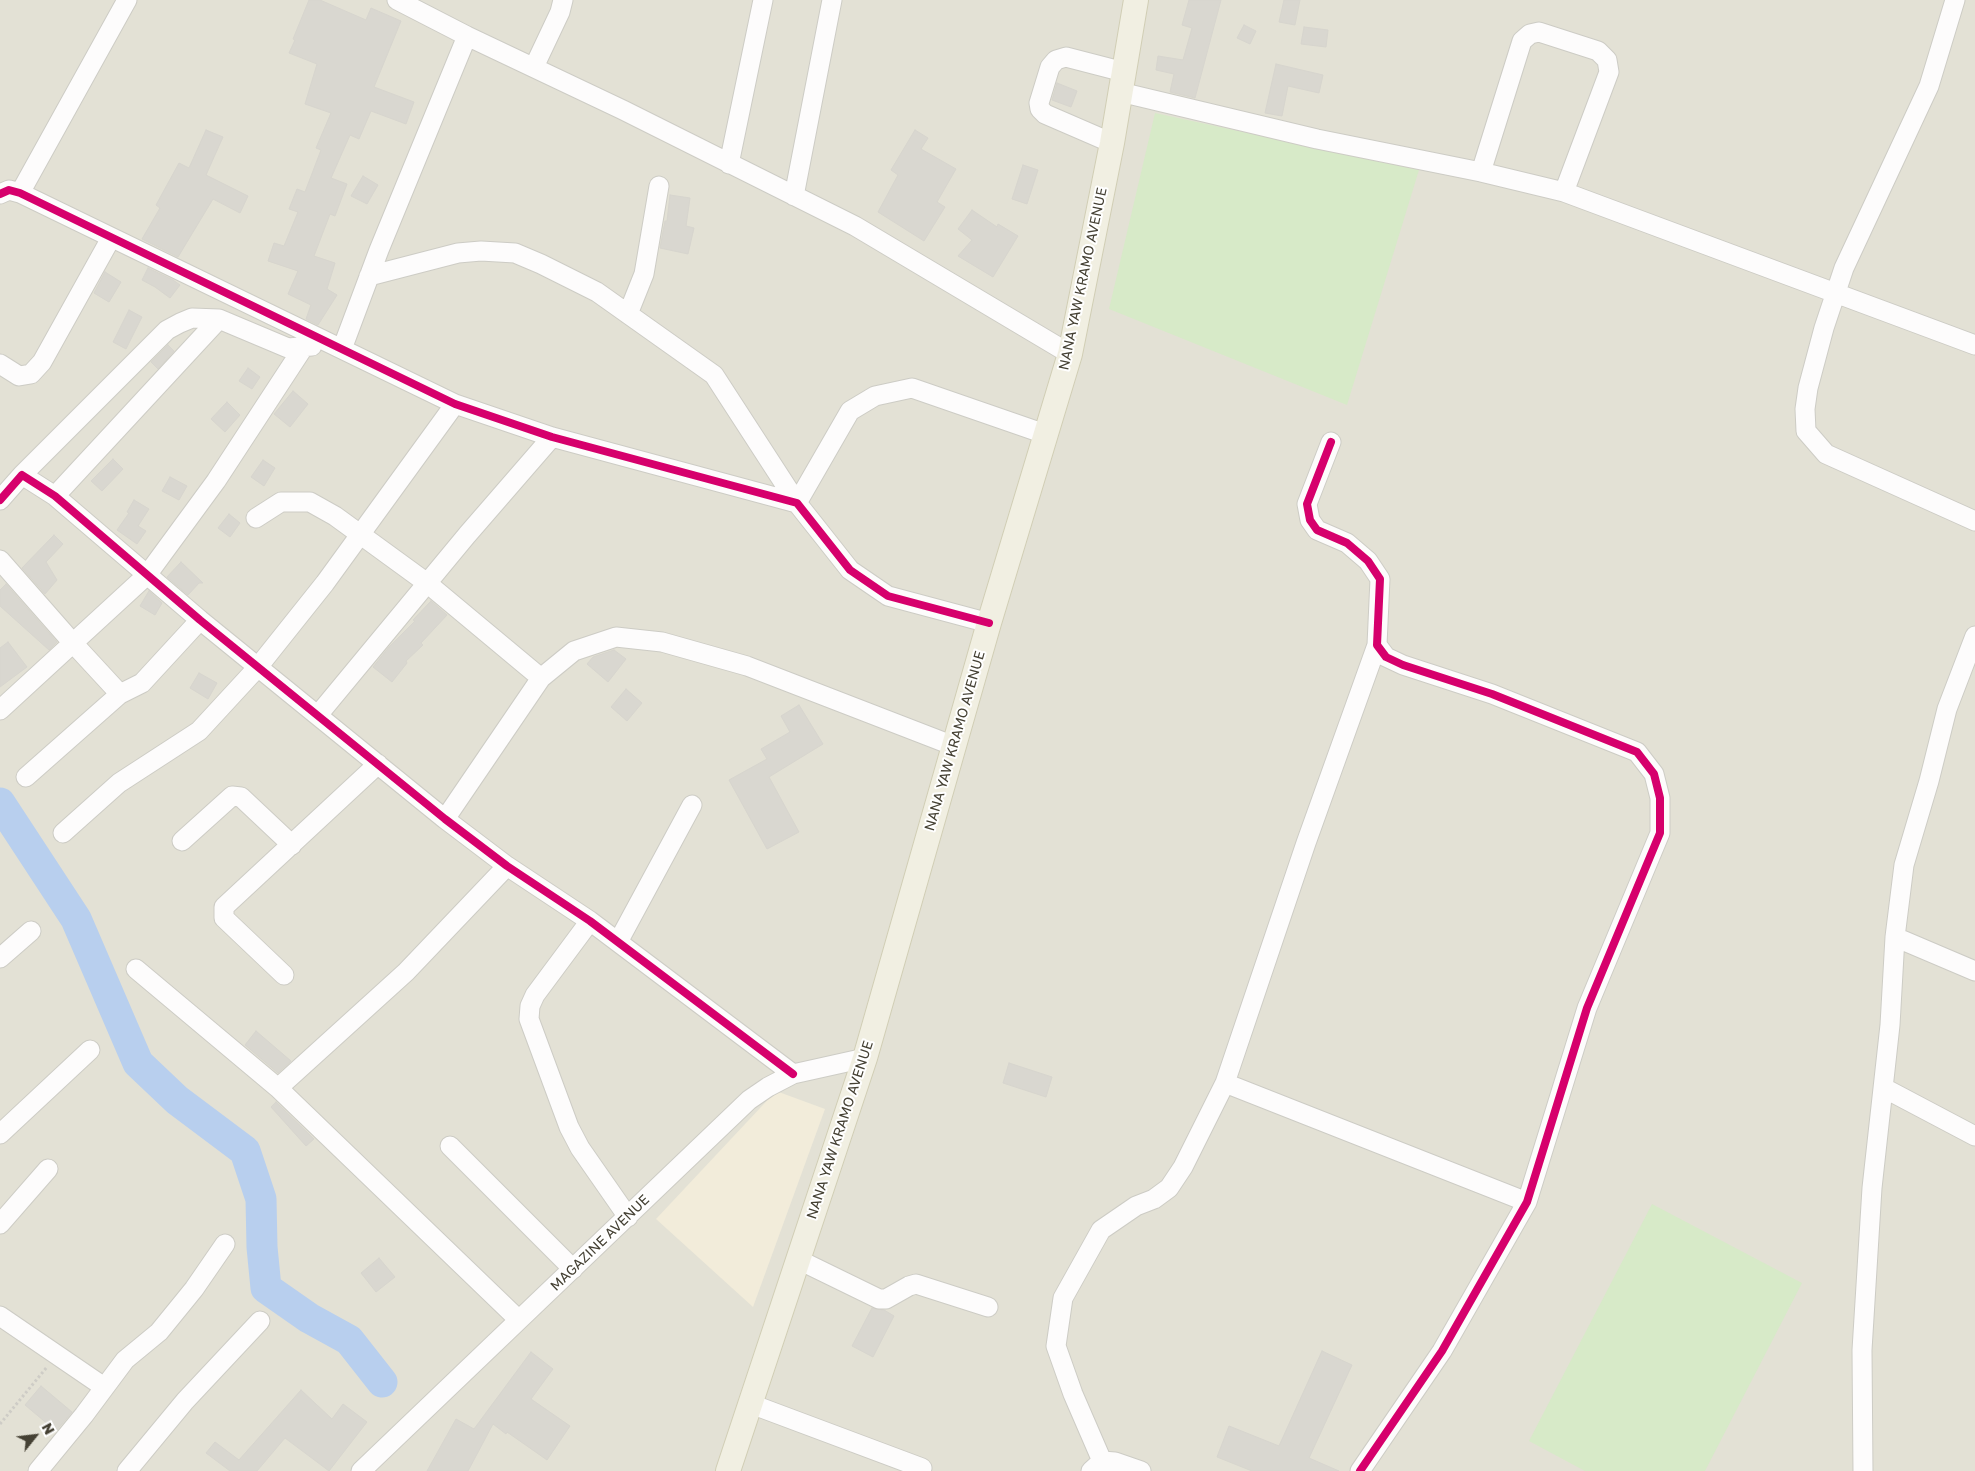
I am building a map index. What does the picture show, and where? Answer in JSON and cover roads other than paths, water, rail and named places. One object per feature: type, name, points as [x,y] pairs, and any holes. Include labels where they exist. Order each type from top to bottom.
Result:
[{"type":"main road","name":"NANA YAW KRAMO AVENUE","points":[[728,1471],[865,1058],[989,623],[1070,354],[1112,144],[1136,0]]},
{"type":"street","points":[[20,193],[127,0]]},
{"type":"street","points":[[534,68],[560,12],[563,0]]},
{"type":"street","points":[[729,164],[763,0]]},
{"type":"street","points":[[794,196],[832,0]]},
{"type":"street","points":[[1955,0],[1929,86],[1844,268],[1808,388],[1805,409],[1806,432],[1826,454],[1975,521]]},
{"type":"street","points":[[402,1],[467,36],[855,226],[1070,354]]},
{"type":"street","points":[[1481,172],[1522,41],[1530,34],[1539,32],[1598,51],[1606,60],[1609,72],[1564,192]]},
{"type":"street","points":[[335,346],[369,276],[467,36]]},
{"type":"street","points":[[1112,144],[1045,114],[1040,109],[1039,103],[1050,67],[1056,60],[1066,58],[1122,82],[1317,139],[1481,172],[1564,192],[1975,345]]},
{"type":"street","points":[[628,314],[644,274],[659,186]]},
{"type":"street","points":[[0,194],[9,190],[20,193],[456,404],[552,437],[797,503]]},
{"type":"street","points":[[0,364],[19,376],[31,374],[42,362],[111,238]]},
{"type":"street","points":[[369,276],[458,253],[481,251],[515,253],[597,292],[714,375],[797,503],[850,570],[888,596],[989,623]]},
{"type":"street","points":[[0,500],[22,475],[167,330],[192,318],[220,319],[288,348],[335,346]]},
{"type":"street","points":[[55,496],[220,319]]},
{"type":"street","points":[[0,710],[147,575],[216,481],[303,348]]},
{"type":"street","points":[[797,503],[850,411],[875,396],[912,388],[1045,434]]},
{"type":"street","points":[[62,833],[119,783],[199,731],[258,667],[325,583],[456,404]]},
{"type":"street","points":[[318,715],[427,583],[552,437]]},
{"type":"street","points":[[1141,1471],[1115,1462],[1096,1466],[1056,1346],[1063,1298],[1101,1230],[1136,1206],[1154,1199],[1169,1188],[1183,1167],[1224,1083],[1377,645],[1380,578],[1368,561],[1347,543],[1317,530],[1310,520],[1308,504],[1331,442]]},
{"type":"street","points":[[22,475],[55,496],[200,620],[445,819],[507,866],[590,921],[793,1074]]},
{"type":"street","points":[[256,518],[281,502],[310,502],[335,516],[427,583],[541,678]]},
{"type":"street","points":[[0,560],[120,694]]},
{"type":"street","points":[[26,777],[120,694],[142,683],[200,620]]},
{"type":"street","points":[[445,819],[541,678],[574,651],[616,637],[662,642],[747,666],[954,746]]},
{"type":"street","points":[[1862,1471],[1862,1350],[1872,1188],[1884,1088],[1895,937],[1904,865],[1929,781],[1947,709],[1974,640]]},
{"type":"street","points":[[1360,1471],[1442,1351],[1527,1202],[1587,1008],[1660,833],[1660,798],[1654,774],[1637,752],[1492,694],[1403,665],[1386,657],[1377,645]]},
{"type":"street","points":[[284,976],[224,918],[224,907],[378,764]]},
{"type":"street","points":[[182,841],[232,796],[241,797],[292,844]]},
{"type":"street","points":[[618,942],[692,805]]},
{"type":"street","points":[[278,1088],[406,972],[507,866]]},
{"type":"street","points":[[590,921],[536,995],[530,1006],[529,1019],[569,1127],[576,1141],[628,1217]]},
{"type":"street","points":[[0,958],[31,931]]},
{"type":"street","points":[[1895,937],[1975,971]]},
{"type":"street","points":[[136,969],[278,1088],[519,1320]]},
{"type":"street","points":[[0,1134],[90,1050]]},
{"type":"street","name":"MAGAZINE AVENUE","points":[[361,1471],[750,1100],[768,1087],[793,1074],[865,1058]]},
{"type":"street","points":[[1224,1083],[1527,1202]]},
{"type":"street","points":[[1884,1088],[1975,1136]]},
{"type":"street","points":[[450,1146],[573,1268]]},
{"type":"street","points":[[0,1224],[48,1168]]},
{"type":"street","points":[[38,1471],[126,1360],[160,1332],[194,1289],[225,1244]]},
{"type":"street","points":[[797,1260],[879,1299],[886,1299],[916,1284],[988,1307]]},
{"type":"street","points":[[0,1316],[104,1388]]},
{"type":"street","points":[[127,1471],[185,1401],[260,1321]]},
{"type":"street","points":[[751,1404],[922,1468]]},
{"type":"waterway","points":[[0,803],[76,919],[138,1063],[177,1100],[245,1151],[261,1199],[262,1247],[266,1288],[309,1318],[349,1340],[382,1382]]}]
